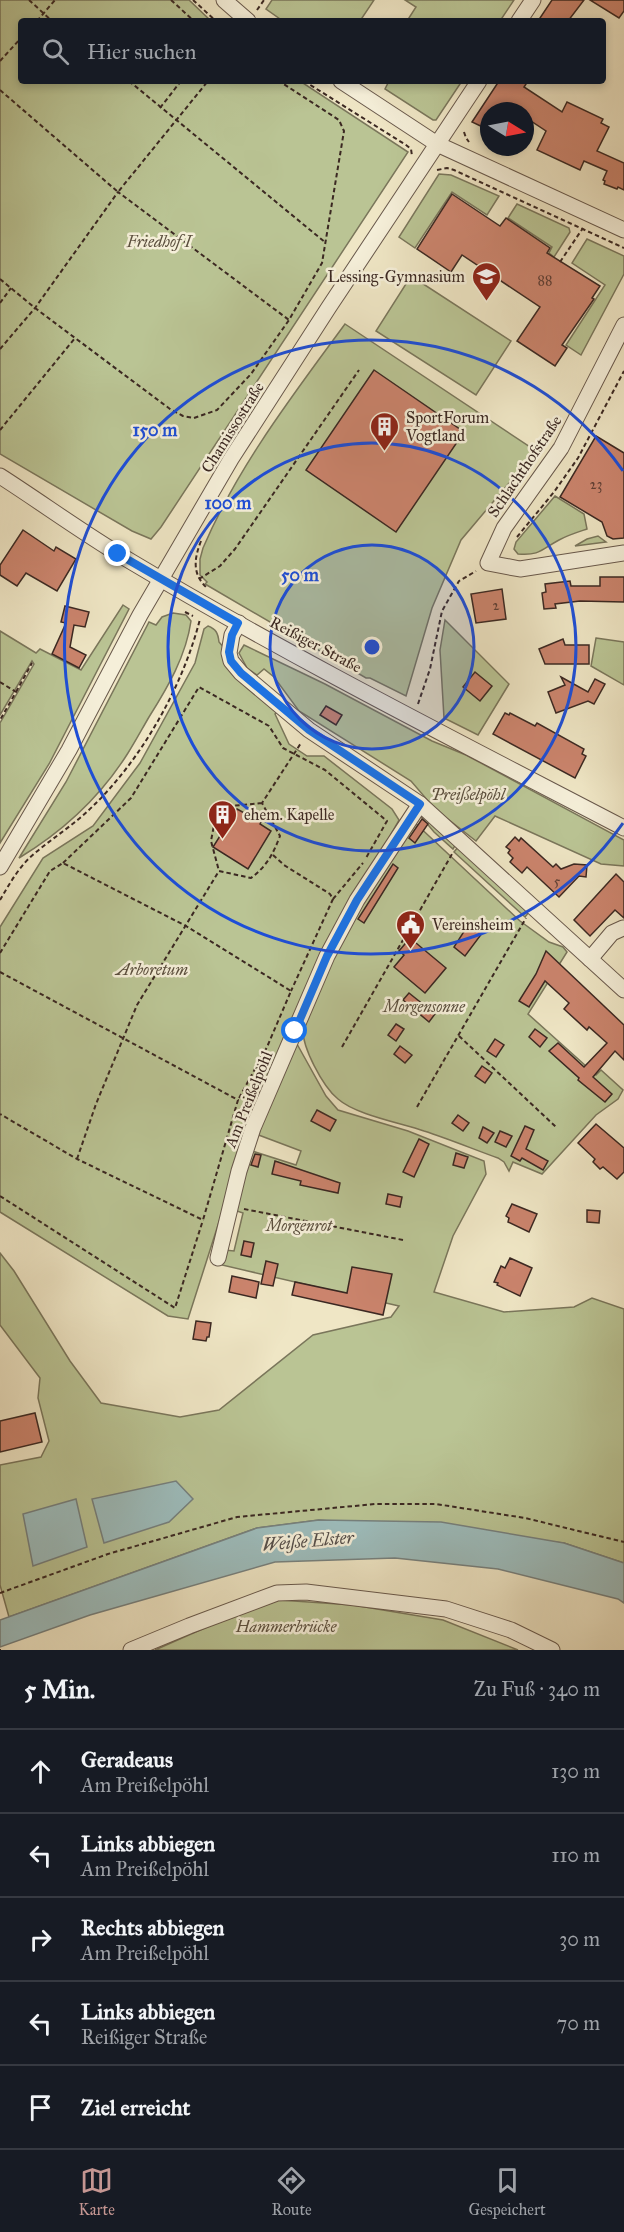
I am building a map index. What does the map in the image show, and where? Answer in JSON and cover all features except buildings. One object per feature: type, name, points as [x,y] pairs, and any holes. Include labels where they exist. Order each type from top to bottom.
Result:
[{"type":"street","points":[[224,0],[245,18]]},
{"type":"street","points":[[521,18],[533,0]]},
{"type":"street","points":[[346,84],[437,144],[624,230]]},
{"type":"street","name":"Chamissostraße","points":[[0,867],[69,750],[140,615],[237,450],[478,84]]},
{"type":"street","name":"Schlachthofstraße","points":[[488,563],[504,528],[561,448],[624,326]]},
{"type":"street","name":"Reißiger Straße","points":[[0,476],[123,557],[238,623],[624,828]]},
{"type":"street","points":[[488,563],[520,568],[624,553]]},
{"type":"street","points":[[238,623],[229,644],[231,661],[241,673],[309,730],[420,804],[624,990]]},
{"type":"street","name":"Am Preißelpöhl","points":[[218,1258],[253,1128],[327,956],[357,900],[420,804]]},
{"type":"street","points":[[590,960],[612,933],[623,928]]},
{"type":"street","points":[[131,1650],[277,1593],[306,1592],[446,1609],[511,1630],[552,1650]]},
{"type":"path","points":[[28,0],[49,18]]},
{"type":"path","points":[[40,18],[55,0]]},
{"type":"path","points":[[171,0],[191,18]]},
{"type":"path","points":[[193,0],[213,18]]},
{"type":"path","points":[[0,61],[18,41]]},
{"type":"path","points":[[133,84],[327,244]]},
{"type":"path","points":[[160,108],[179,84]]},
{"type":"path","points":[[0,349],[35,308],[118,192],[206,84]]},
{"type":"path","points":[[0,279],[170,409],[183,416],[194,418],[217,410],[251,374],[289,320],[322,264],[327,244],[344,130],[339,120],[284,84]]},
{"type":"path","points":[[309,84],[408,147],[412,152],[409,162]]},
{"type":"path","points":[[0,90],[118,192],[289,320]]},
{"type":"path","points":[[464,130],[464,135],[469,142]]},
{"type":"path","points":[[433,175],[440,168],[454,170],[624,248]]},
{"type":"path","points":[[560,262],[583,228]]},
{"type":"path","points":[[0,303],[11,288]]},
{"type":"path","points":[[0,430],[75,338]]},
{"type":"path","points":[[199,579],[220,566],[235,549],[359,370]]},
{"type":"path","points":[[409,700],[418,705],[430,669],[442,611],[459,581],[488,563]]},
{"type":"path","points":[[195,565],[199,579],[212,591]]},
{"type":"path","points":[[0,900],[18,871],[35,853],[60,836],[93,806],[126,768],[156,723],[180,677],[200,619]]},
{"type":"path","points":[[0,720],[32,663]]},
{"type":"path","points":[[0,682],[16,692]]},
{"type":"path","points":[[0,953],[50,871],[63,863],[131,798],[199,687],[269,726],[283,748],[325,770],[387,821],[364,862],[333,899],[267,1047],[238,1100],[175,1308],[0,1196]]},
{"type":"path","points":[[77,1160],[96,1104],[137,1005],[219,871],[211,841],[214,825],[220,813],[231,806],[262,802],[309,730]]},
{"type":"path","points":[[219,871],[251,878],[263,869],[273,855],[280,836],[262,802]]},
{"type":"path","points":[[342,1047],[452,853]]},
{"type":"path","points":[[273,855],[284,865],[330,894],[333,899]]},
{"type":"path","points":[[63,863],[186,926],[291,991]]},
{"type":"path","points":[[417,1107],[522,922],[534,909]]},
{"type":"path","points":[[0,972],[238,1100]]},
{"type":"path","points":[[459,1036],[556,1127]]},
{"type":"path","points":[[0,1114],[77,1160],[203,1220]]},
{"type":"path","points":[[231,1206],[403,1239]]},
{"type":"path","points":[[0,1593],[108,1554],[237,1517],[375,1504],[436,1504],[525,1518],[624,1542]]},
{"type":"green space","name":"Friedhof I","points":[[0,0],[189,0],[208,18],[18,18],[18,84],[305,84],[408,152],[151,539],[132,531],[0,454]]},
{"type":"green space","points":[[272,0],[374,0],[362,18],[279,18],[266,9]]},
{"type":"green space","points":[[405,0],[514,0],[502,18],[409,18],[416,7]]},
{"type":"green space","points":[[388,84],[460,84],[436,120],[385,89]]},
{"type":"green space","points":[[439,174],[451,175],[499,196],[487,215],[452,192],[415,248],[399,237]]},
{"type":"green space","points":[[517,204],[569,228],[570,232],[554,257],[549,253],[552,247],[508,218]]},
{"type":"green space","points":[[587,239],[624,256],[624,274],[581,355],[566,345],[605,285],[572,263]]},
{"type":"green space","points":[[411,276],[511,341],[476,395],[376,331]]},
{"type":"green space","points":[[345,324],[536,451],[461,540],[432,608],[406,696],[366,678],[205,584],[207,582],[200,575],[203,548],[233,488],[268,432]]},
{"type":"green space","points":[[555,496],[584,514],[587,529],[562,538],[536,553],[518,554],[514,549],[516,542]]},
{"type":"green space","points":[[598,536],[606,542],[575,546],[587,539]]},
{"type":"green space","points":[[123,605],[129,609],[49,764],[0,843],[0,723],[34,664],[32,661],[0,715],[0,631],[36,653],[40,649],[81,670]]},
{"type":"green space","points":[[173,613],[186,615],[191,621],[185,647],[169,683],[128,753],[106,784],[80,812],[50,837],[19,858],[66,782],[149,622],[156,625],[162,617]]},
{"type":"green space","points":[[445,620],[509,684],[478,735],[444,718],[440,650]]},
{"type":"green space","name":"Arboretum","points":[[208,626],[215,630],[219,642],[278,711],[275,714],[289,744],[307,756],[324,756],[392,809],[399,820],[331,940],[256,1106],[188,1319],[168,1316],[0,1212],[0,927],[43,858],[93,826],[140,763],[195,663],[204,629]]},
{"type":"green space","points":[[596,638],[624,642],[624,685],[591,666]]},
{"type":"green space","name":"Preißelpöhl","points":[[244,645],[325,684],[432,741],[466,755],[624,840],[624,866],[601,864],[495,816],[476,841],[435,809],[411,781],[299,711],[274,677],[264,669],[257,675],[247,668],[239,653]]},
{"type":"green space","points":[[421,812],[456,844],[453,849],[434,832],[419,814]]},
{"type":"green space","name":"Morgensonne","points":[[414,822],[520,921],[549,942],[563,947],[567,952],[528,1014],[596,1075],[601,1070],[623,1090],[618,1099],[596,1115],[542,1174],[513,1162],[509,1171],[504,1162],[498,1158],[346,1105],[326,1085],[309,1055],[303,1027],[359,901]]},
{"type":"green space","points":[[458,847],[529,912],[525,917],[454,852]]},
{"type":"green space","name":"Morgenrot","points":[[297,1044],[326,1096],[338,1110],[408,1131],[484,1161],[486,1174],[453,1236],[434,1292],[504,1312],[574,1307],[592,1298],[624,1309],[624,1563],[564,1543],[319,1520],[257,1528],[9,1617],[0,1585],[0,1465],[41,1457],[49,1441],[38,1398],[40,1378],[0,1325],[0,1253],[14,1271],[70,1361],[101,1403],[180,1417],[219,1410],[313,1335],[391,1317],[399,1306],[222,1265],[225,1250],[234,1251],[243,1213],[234,1210],[249,1150],[296,1165],[301,1151],[256,1134]]},
{"type":"green space","name":"Hammerbrücke","points":[[279,1600],[353,1605],[443,1620],[518,1650],[155,1650],[216,1623]]},
{"type":"water","points":[[176,1481],[193,1499],[169,1522],[104,1543],[92,1499]]},
{"type":"water","points":[[76,1499],[87,1547],[33,1566],[23,1514]]},
{"type":"water","name":"Weiße Elster","points":[[319,1520],[441,1522],[564,1543],[624,1563],[624,1603],[618,1599],[498,1569],[395,1558],[275,1562],[90,1615],[0,1647],[0,1620],[257,1528]]},
{"type":"place","name":"Lessing-Gymnasium","points":[[486,302]]},
{"type":"place","name":"SportForum Vogtland","points":[[385,452]]},
{"type":"place","name":"ehem. Kapelle","points":[[223,840]]},
{"type":"place","name":"Vereinsheim","points":[[411,950]]},
{"type":"route","points":[[118,554],[238,623],[229,644],[229,652],[231,661],[241,673],[309,730],[420,804],[357,900],[327,956],[295,1031]]}]
